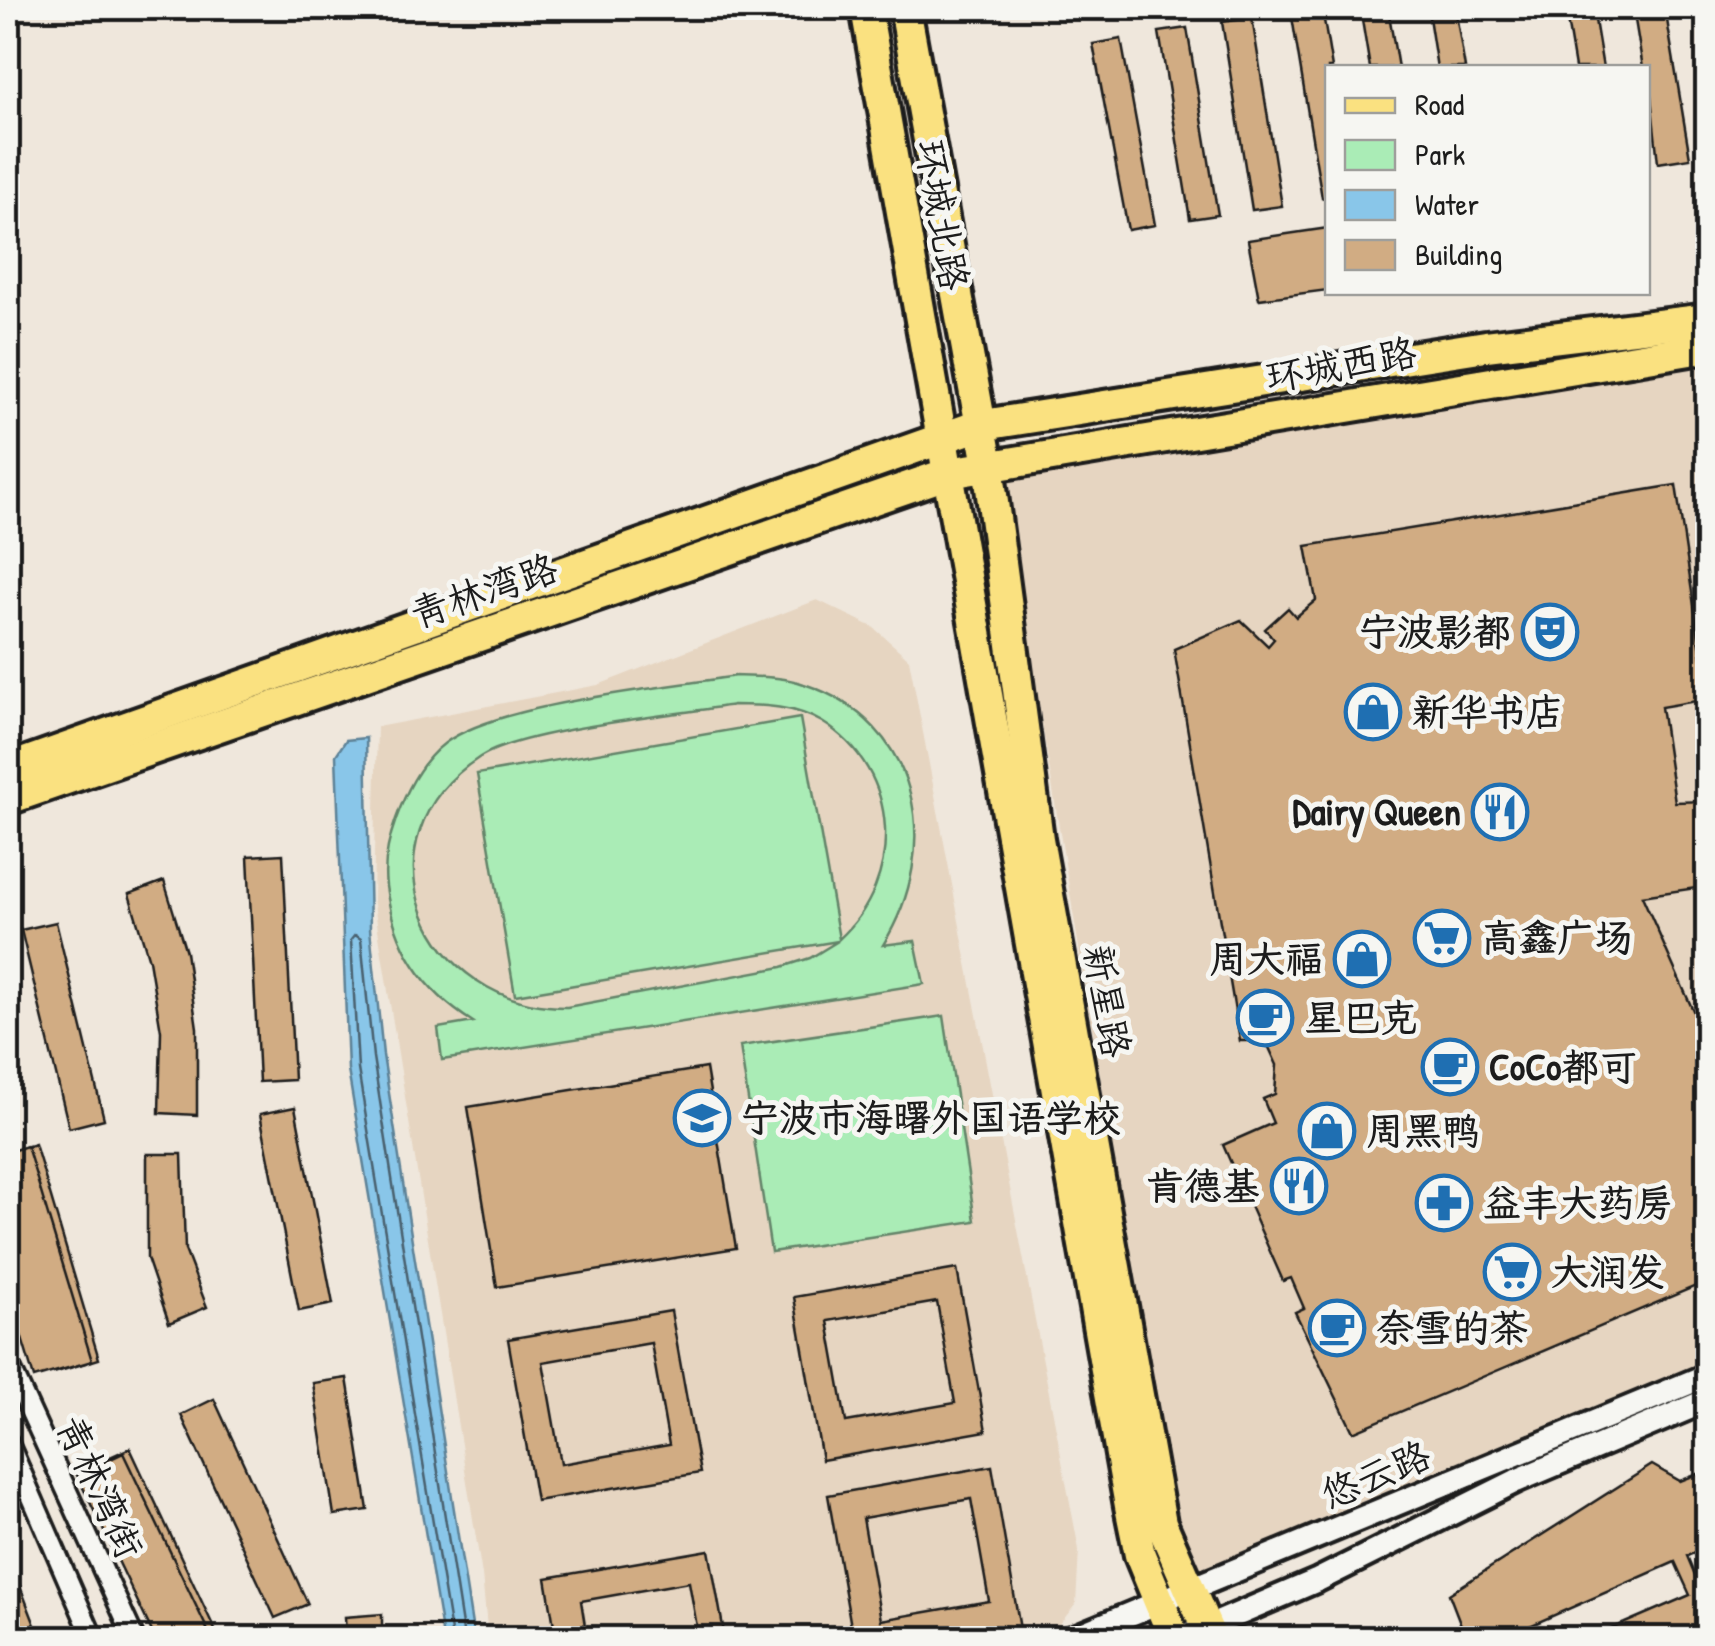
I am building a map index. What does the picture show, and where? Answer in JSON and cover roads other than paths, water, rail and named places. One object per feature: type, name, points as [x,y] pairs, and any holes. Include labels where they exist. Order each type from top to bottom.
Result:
[{"type":"main road","name":"环城北路","points":[[866,8],[940,436]]},
{"type":"main road","name":"环城北路","points":[[905,8],[978,426]]},
{"type":"main road","name":"青林湾路","points":[[8,768],[940,436],[978,426],[1486,346],[1708,318]]},
{"type":"main road","name":"环城西路","points":[[988,465],[1708,347]]},
{"type":"main road","name":"新星路","points":[[978,426],[988,465],[1038,839],[1161,1524],[1189,1591],[1199,1635]]},
{"type":"main road","name":"新星路","points":[[940,436],[1130,1506],[1140,1554],[1174,1638]]},
{"type":"main road","name":"青林湾路","points":[[8,799],[949,473],[988,465]]},
{"type":"street","name":"青林湾街","points":[[8,1362],[134,1638]]},
{"type":"street","name":"悠云路","points":[[1072,1638],[1708,1375]]},
{"type":"street","name":"悠云路","points":[[1199,1635],[1516,1481],[1708,1400]]},
{"type":"street","name":"青林湾街","points":[[8,1442],[92,1638]]},
{"type":"water","points":[[366,738],[370,929],[383,1055],[474,1638],[443,1638],[348,1070],[336,755],[346,740]]},
{"type":"place","name":"宁波影都","points":[[1550,632]]},
{"type":"place","name":"新华书店","points":[[1373,712]]},
{"type":"place","name":"Dairy Queen","points":[[1500,812]]},
{"type":"place","name":"高鑫广场","points":[[1442,938]]},
{"type":"place","name":"周大福","points":[[1362,959]]},
{"type":"place","name":"星巴克","points":[[1265,1018]]},
{"type":"place","name":"CoCo都可","points":[[1450,1067]]},
{"type":"place","name":"宁波市海曙外国语学校","points":[[702,1118]]},
{"type":"place","name":"周黑鸭","points":[[1327,1131]]},
{"type":"place","name":"肯德基","points":[[1299,1186]]},
{"type":"place","name":"益丰大药房","points":[[1444,1203]]},
{"type":"place","name":"大润发","points":[[1512,1272]]},
{"type":"place","name":"奈雪的茶","points":[[1337,1328]]}]
